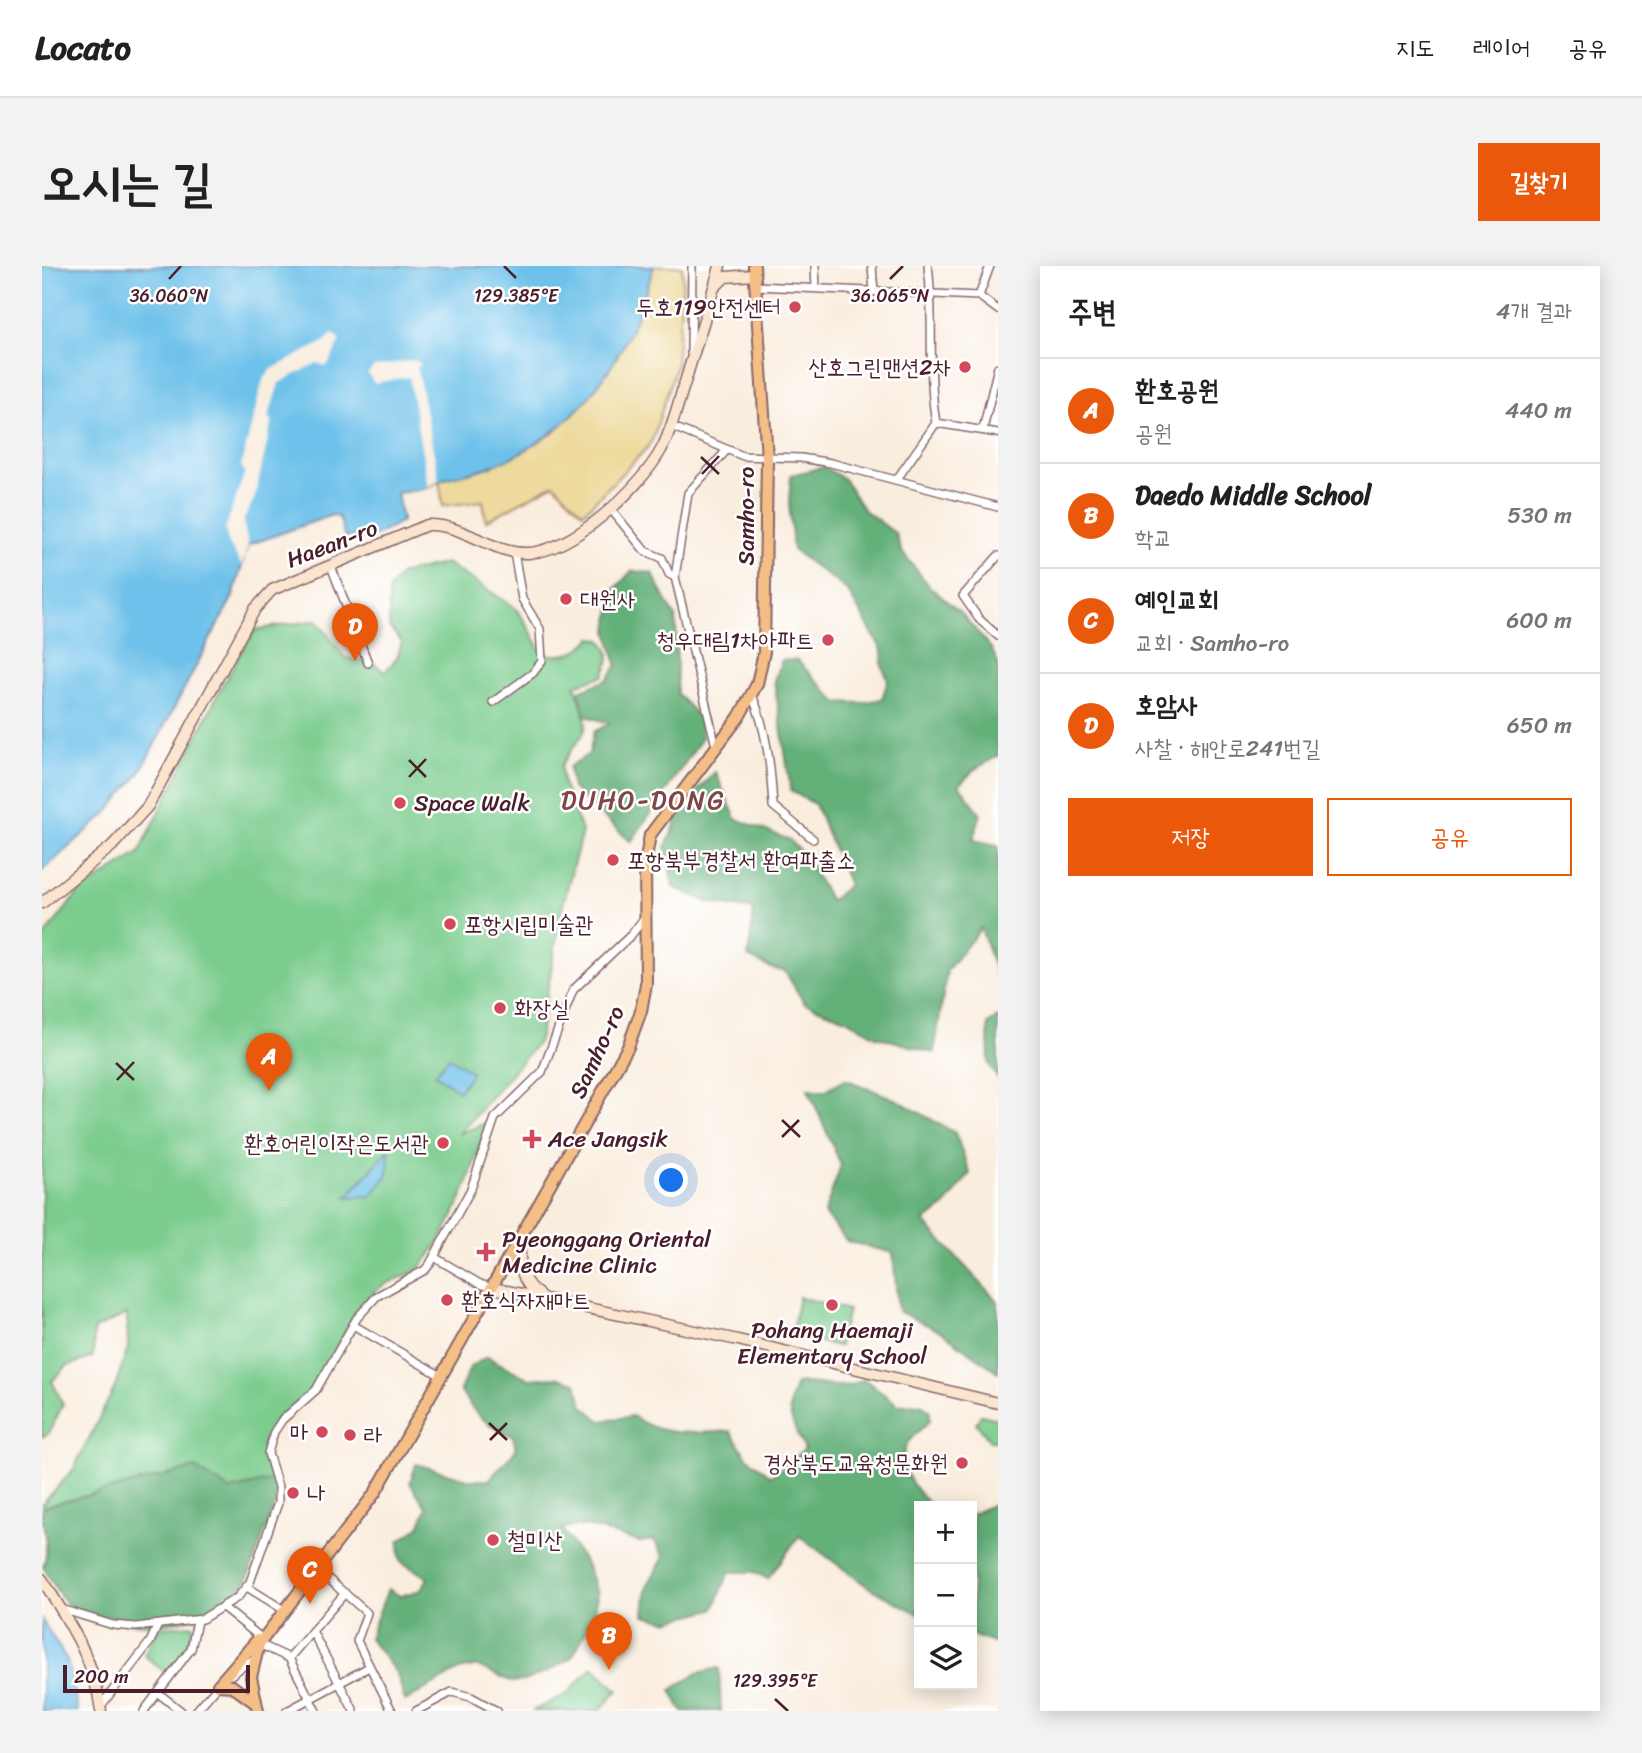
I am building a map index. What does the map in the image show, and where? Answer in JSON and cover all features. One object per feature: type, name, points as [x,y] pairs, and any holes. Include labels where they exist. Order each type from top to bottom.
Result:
[{"type":"main road","name":"Samho-ro","points":[[218,1685],[260,1641],[375,1493],[520,1242],[628,1046],[641,1011],[648,958],[645,864],[650,835],[752,695],[762,667],[767,626],[767,458],[755,276]]},
{"type":"main road","points":[[256,1706],[251,1677],[253,1659],[260,1641]]},
{"type":"main road","points":[[218,1685],[237,1688],[256,1706]]},
{"type":"street","name":"Haean-ro","points":[[691,362],[692,266]]},
{"type":"street","name":"Haean-ro","points":[[42,903],[112,846],[148,807],[262,598],[277,587],[427,525],[443,526],[514,552],[539,552],[568,541],[591,526],[657,455],[671,426],[720,266]]},
{"type":"street","points":[[815,266],[816,288]]},
{"type":"street","points":[[872,266],[874,292]]},
{"type":"street","points":[[897,479],[936,423],[929,365],[931,294],[928,266]]},
{"type":"street","points":[[979,296],[990,266]]},
{"type":"street","points":[[714,289],[725,277],[755,276],[816,288],[979,296],[998,310]]},
{"type":"street","points":[[983,429],[998,367]]},
{"type":"street","points":[[936,423],[998,433]]},
{"type":"street","points":[[671,426],[726,451],[767,458],[809,459],[897,479],[998,507]]},
{"type":"street","points":[[716,746],[675,577],[688,493],[726,451]]},
{"type":"street","points":[[610,508],[645,551],[662,558],[669,575],[675,577]]},
{"type":"street","points":[[493,702],[533,673],[542,661],[540,629],[522,599],[514,552]]},
{"type":"street","points":[[998,556],[962,596],[979,619],[998,636]]},
{"type":"street","points":[[331,566],[369,663]]},
{"type":"street","points":[[752,695],[762,719],[774,781],[773,806],[813,839]]},
{"type":"street","points":[[60,1608],[121,1627],[197,1621],[224,1608],[247,1587],[279,1498],[268,1453],[270,1438],[282,1419],[316,1390],[353,1325],[377,1296],[425,1270],[471,1189],[495,1118],[542,1072],[569,995],[622,944],[646,914]]},
{"type":"street","points":[[622,944],[637,943],[648,958]]},
{"type":"street","points":[[520,1242],[522,1274],[528,1286],[542,1296]]},
{"type":"street","points":[[434,1257],[480,1284],[493,1288],[542,1296],[751,1343],[998,1403]]},
{"type":"street","points":[[353,1325],[443,1377]]},
{"type":"street","points":[[317,1569],[367,1613],[357,1641],[392,1711]]},
{"type":"street","points":[[42,1579],[88,1656],[101,1709]]},
{"type":"street","points":[[247,1587],[284,1610]]},
{"type":"street","points":[[289,1658],[345,1593]]},
{"type":"street","points":[[224,1608],[260,1641],[289,1658],[316,1711]]},
{"type":"street","points":[[144,1711],[191,1649],[197,1621]]},
{"type":"street","points":[[101,1709],[150,1642],[158,1625]]},
{"type":"street","points":[[312,1631],[354,1711]]},
{"type":"street","points":[[196,1711],[218,1685],[253,1659]]},
{"type":"street","points":[[287,1711],[369,1667]]},
{"type":"street","points":[[416,1711],[452,1692],[471,1697],[497,1711]]},
{"type":"street","points":[[158,1693],[181,1711]]},
{"type":"green space","points":[[824,467],[844,479],[863,509],[896,534],[901,551],[931,588],[961,613],[991,648],[998,663],[998,756],[975,769],[959,785],[981,814],[973,840],[998,845],[998,980],[981,928],[947,970],[934,1053],[876,1036],[846,1019],[804,1003],[785,971],[773,969],[748,957],[754,910],[708,902],[673,887],[666,847],[682,807],[715,772],[736,819],[790,840],[806,857],[830,901],[849,885],[815,804],[791,791],[774,680],[782,660],[797,660],[837,702],[862,703],[882,699],[888,680],[882,665],[882,650],[847,590],[793,550],[789,502],[791,475]]},
{"type":"green space","points":[[446,563],[514,607],[544,654],[570,653],[592,638],[600,639],[609,652],[609,661],[603,676],[575,685],[584,714],[585,729],[561,766],[563,783],[582,831],[561,912],[539,1041],[459,1134],[487,1122],[455,1213],[425,1262],[409,1274],[379,1288],[368,1298],[350,1323],[321,1378],[269,1432],[265,1452],[275,1486],[116,1623],[70,1608],[43,1567],[46,1544],[42,1504],[73,1470],[115,1387],[128,1348],[127,1314],[94,1329],[93,1357],[67,1366],[52,1381],[63,1404],[49,1433],[42,1437],[42,939],[78,893],[139,853],[222,686],[254,630],[317,620],[345,658],[372,662],[385,672],[397,658],[402,642],[389,627],[389,589],[401,574]]},
{"type":"green space","points":[[632,571],[652,573],[676,619],[677,694],[702,720],[702,738],[631,842],[572,788],[569,767],[589,754],[594,732],[610,723],[585,716],[579,691],[607,680],[617,665],[608,632],[613,591]]},
{"type":"green space","points":[[998,1017],[998,1079],[989,1064],[988,1024]]},
{"type":"green space","points":[[845,1079],[897,1100],[955,1133],[970,1173],[945,1206],[924,1222],[998,1302],[998,1372],[940,1331],[898,1311],[893,1253],[847,1241],[824,1214],[841,1165],[808,1089],[824,1091]]},
{"type":"green space","points":[[799,1297],[848,1310],[839,1346],[791,1336]]},
{"type":"green space","points":[[487,1357],[529,1379],[556,1377],[576,1383],[583,1406],[601,1421],[633,1416],[667,1431],[730,1431],[747,1457],[771,1476],[805,1449],[793,1424],[790,1410],[796,1384],[847,1386],[864,1379],[898,1405],[922,1404],[930,1411],[930,1421],[909,1441],[903,1458],[908,1476],[926,1501],[914,1501],[914,1611],[868,1587],[799,1536],[768,1579],[754,1572],[729,1572],[714,1609],[667,1621],[644,1615],[647,1586],[664,1557],[654,1540],[640,1542],[587,1526],[562,1528],[587,1566],[597,1593],[595,1615],[572,1657],[553,1669],[524,1681],[512,1682],[478,1666],[459,1670],[405,1701],[397,1674],[369,1638],[388,1589],[400,1596],[421,1590],[428,1578],[400,1561],[399,1541],[419,1527],[427,1508],[410,1483],[416,1464],[471,1480],[489,1480],[516,1450],[513,1436],[495,1428],[482,1418],[460,1390],[471,1366]]},
{"type":"green space","points":[[981,1415],[998,1419],[998,1441],[990,1441],[976,1423]]},
{"type":"green space","points":[[195,1468],[230,1490],[273,1480],[276,1501],[246,1583],[232,1598],[196,1617],[153,1624],[110,1620],[78,1611],[67,1604],[43,1567],[46,1545],[42,1507]]},
{"type":"green space","points":[[998,1502],[998,1645],[977,1637],[977,1512]]},
{"type":"green space","points":[[193,1625],[190,1645],[168,1675],[144,1655],[160,1627]]},
{"type":"green space","points":[[593,1667],[618,1690],[599,1711],[532,1711],[567,1694]]},
{"type":"green space","points":[[719,1668],[721,1711],[682,1711],[671,1690],[698,1673]]},
{"type":"sand","points":[[654,266],[682,266],[683,280],[676,366],[653,438],[647,448],[583,513],[554,484],[486,521],[483,501],[443,506],[439,480],[492,466],[554,433],[623,345]]},
{"type":"water","points":[[42,266],[654,266],[644,299],[616,359],[577,411],[553,432],[494,465],[425,488],[397,493],[402,521],[375,536],[345,537],[339,517],[332,515],[248,545],[233,596],[139,774],[108,812],[42,871]]},
{"type":"water","points":[[449,1057],[472,1072],[459,1091],[435,1074]]},
{"type":"water","points":[[389,1150],[388,1175],[371,1196],[347,1197]]},
{"type":"water","points":[[42,1620],[67,1660],[78,1711],[42,1711]]},
{"type":"pier","points":[[333,334],[339,339],[339,344],[327,366],[317,363],[279,383],[268,418],[272,420],[255,497],[243,521],[248,545],[242,566],[229,544],[225,529],[245,472],[241,466],[263,380],[272,369],[324,342]]},
{"type":"pier","points":[[414,360],[421,364],[417,368],[439,480],[428,487],[409,377],[374,383],[368,373],[374,367]]},
{"type":"place","name":"두호119안전센터","points":[[795,307]]},
{"type":"place","name":"산호그린맨션2차","points":[[965,367]]},
{"type":"place","name":"대원사","points":[[566,599]]},
{"type":"place","name":"청우대림1차아파트","points":[[828,640]]},
{"type":"place","name":"호암사","points":[[355,661]]},
{"type":"place","name":"Space Walk","points":[[400,803]]},
{"type":"place","name":"포항북부경찰서 환여파출소","points":[[613,860]]},
{"type":"place","name":"포항시립미술관","points":[[450,924]]},
{"type":"place","name":"화장실","points":[[500,1008]]},
{"type":"place","name":"환호공원","points":[[269,1091]]},
{"type":"place","name":"Ace Jangsik","points":[[532,1139]]},
{"type":"place","name":"환호어린이작은도서관","points":[[443,1143]]},
{"type":"place","name":"Pyeonggang Oriental Medicine Clinic","points":[[486,1252]]},
{"type":"place","name":"환호식자재마트","points":[[447,1300]]},
{"type":"place","name":"Pohang Haemaji Elementary School","points":[[832,1305]]},
{"type":"place","name":"마","points":[[322,1432]]},
{"type":"place","name":"라","points":[[350,1435]]},
{"type":"place","name":"경상북도교육청문화원","points":[[962,1463]]},
{"type":"place","name":"나","points":[[293,1493]]},
{"type":"place","name":"철미산","points":[[493,1540]]},
{"type":"place","name":"예인교회","points":[[310,1604]]},
{"type":"place","name":"Daedo Middle School","points":[[609,1670]]},
{"type":"district","name":"DUHO-DONG","points":[[643,800]]}]
